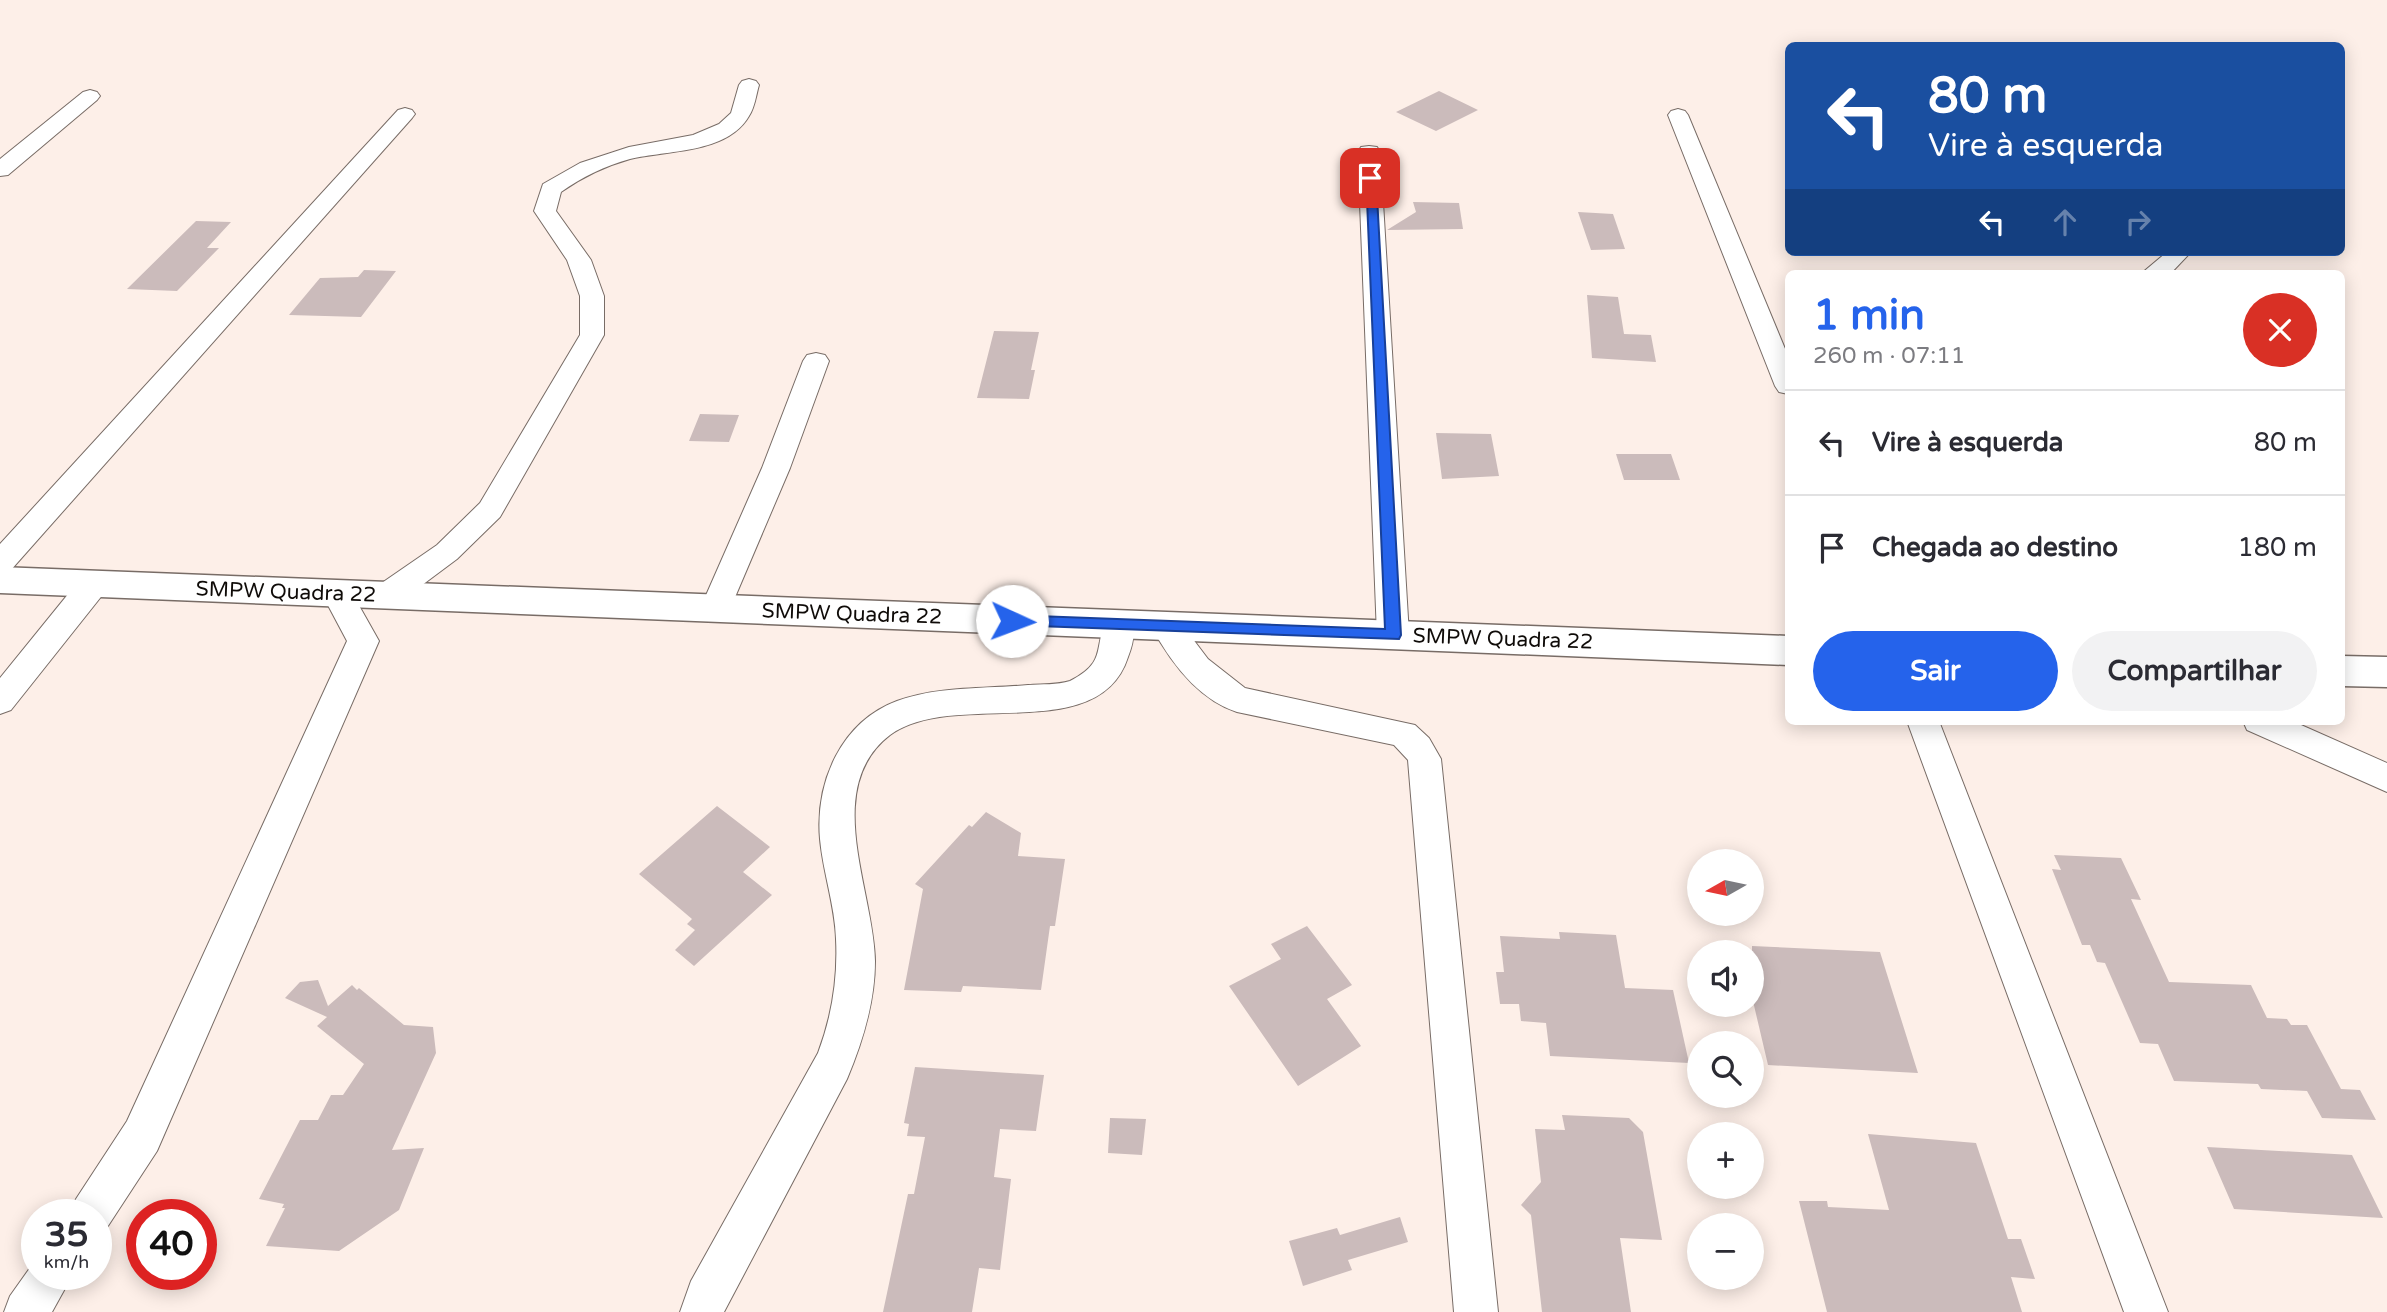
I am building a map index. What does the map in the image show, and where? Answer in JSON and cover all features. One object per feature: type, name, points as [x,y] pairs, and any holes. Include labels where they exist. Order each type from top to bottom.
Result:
[{"type":"street","points":[[387,596],[447,552],[490,510],[592,335],[592,296],[579,260],[545,211],[551,189],[578,169],[627,154],[725,131],[739,118],[749,85]]},
{"type":"street","points":[[0,170],[90,96]]},
{"type":"street","points":[[0,563],[405,114]]},
{"type":"street","points":[[1678,116],[1785,379]]},
{"type":"street","points":[[1369,152],[1393,635]]},
{"type":"street","points":[[2159,270],[2176,256]]},
{"type":"street","points":[[715,609],[776,468],[816,361]]},
{"type":"street","name":"SMPW Quadra 22","points":[[0,580],[1785,651]]},
{"type":"street","points":[[0,701],[93,585]]},
{"type":"street","points":[[101,1199],[142,1136],[363,641],[337,594]]},
{"type":"street","points":[[702,1312],[834,1065],[846,1034],[856,960],[852,918],[836,838],[835,807],[856,749],[877,725],[900,712],[923,706],[1068,695],[1088,689],[1107,674],[1115,654],[1119,625]]},
{"type":"street","points":[[1166,626],[1190,663],[1222,691],[1237,699],[1403,734],[1413,741],[1422,754],[1426,764],[1476,1312]]},
{"type":"street","points":[[1925,725],[2146,1312]]},
{"type":"street","points":[[2268,725],[2387,778]]},
{"type":"street","points":[[26,1312],[40,1290]]},
{"type":"building","points":[[1439,91],[1478,110],[1436,131],[1396,112]]},
{"type":"building","points":[[1413,202],[1459,203],[1463,229],[1387,230],[1416,212]]},
{"type":"building","points":[[1578,212],[1613,214],[1625,249],[1591,250]]},
{"type":"building","points":[[196,221],[231,222],[207,248],[219,248],[177,291],[127,289]]},
{"type":"building","points":[[364,270],[396,271],[361,317],[289,315],[320,278],[358,277]]},
{"type":"building","points":[[1587,295],[1618,297],[1624,334],[1651,335],[1656,362],[1592,358]]},
{"type":"building","points":[[994,331],[1039,332],[1031,370],[1035,370],[1029,399],[977,398]]},
{"type":"building","points":[[700,414],[739,415],[729,442],[689,441]]},
{"type":"building","points":[[1436,433],[1491,434],[1499,476],[1442,479]]},
{"type":"building","points":[[1616,454],[1671,454],[1680,480],[1624,480]]},
{"type":"building","points":[[717,806],[770,847],[743,872],[772,895],[694,966],[675,950],[695,930],[687,924],[692,919],[639,874]]},
{"type":"building","points":[[986,812],[1021,833],[1018,856],[1065,859],[1055,926],[1050,926],[1041,990],[963,986],[961,992],[904,990],[923,889],[915,884],[969,825],[972,827]]},
{"type":"building","points":[[2054,855],[2121,858],[2141,900],[2131,899],[2169,982],[2251,985],[2267,1018],[2287,1019],[2291,1025],[2307,1025],[2341,1089],[2360,1090],[2376,1120],[2322,1118],[2307,1091],[2261,1089],[2258,1084],[2174,1081],[2158,1044],[2140,1043],[2105,963],[2097,962],[2090,945],[2082,945],[2052,869],[2061,870]]},
{"type":"building","points":[[1307,926],[1352,985],[1327,999],[1361,1046],[1298,1086],[1229,986],[1281,959],[1271,944]]},
{"type":"building","points":[[1559,932],[1616,935],[1625,988],[1673,990],[1687,1063],[1550,1056],[1546,1023],[1521,1021],[1519,1004],[1500,1004],[1496,972],[1504,972],[1500,936],[1560,939]]},
{"type":"building","points":[[1764,947],[1880,952],[1918,1073],[1768,1065],[1764,1031],[1760,1031],[1757,1017],[1764,1017]]},
{"type":"building","points":[[318,980],[328,1006],[352,985],[404,1025],[433,1027],[436,1053],[392,1150],[424,1148],[399,1210],[339,1251],[266,1246],[285,1208],[282,1208],[284,1204],[259,1199],[300,1120],[318,1120],[331,1095],[343,1095],[364,1064],[317,1026],[327,1017],[285,998],[300,982]]},
{"type":"building","points":[[915,1067],[1044,1075],[1036,1131],[1000,1129],[994,1177],[1011,1179],[1000,1270],[979,1268],[972,1312],[883,1312],[908,1194],[914,1194],[925,1137],[907,1136],[909,1124],[904,1123]]},
{"type":"building","points":[[1562,1115],[1629,1118],[1643,1132],[1662,1240],[1620,1238],[1631,1312],[1542,1312],[1531,1215],[1521,1205],[1541,1182],[1535,1129],[1565,1130]]},
{"type":"building","points":[[1110,1118],[1146,1119],[1142,1155],[1108,1153]]},
{"type":"building","points":[[1868,1134],[1976,1143],[2008,1239],[2021,1239],[2035,1279],[2011,1277],[2022,1312],[1827,1312],[1799,1201],[1827,1201],[1828,1207],[1889,1210]]},
{"type":"building","points":[[2207,1147],[2352,1155],[2383,1218],[2234,1209]]},
{"type":"building","points":[[1400,1217],[1408,1242],[1348,1260],[1352,1270],[1303,1286],[1289,1241],[1337,1228],[1340,1235]]},
{"type":"route","points":[[1012,621],[1393,635],[1370,178]]}]
